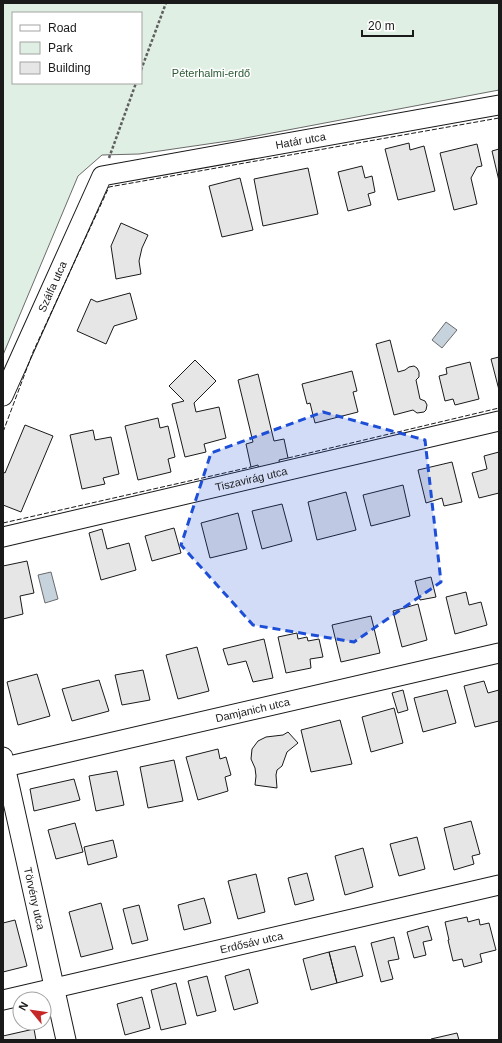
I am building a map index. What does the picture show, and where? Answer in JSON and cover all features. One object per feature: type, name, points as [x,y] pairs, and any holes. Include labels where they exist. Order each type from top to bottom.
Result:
[{"type":"street","name":"Határ utca","points":[[102,176],[499,105]]},
{"type":"street","name":"Szálfa utca","points":[[3,396],[102,176]]},
{"type":"street","name":"Tiszavirág utca","points":[[3,537],[499,421]]},
{"type":"street","name":"Damjanich utca","points":[[4,762],[499,653]]},
{"type":"street","name":"Törvény utca","points":[[4,762],[66,1040]]},
{"type":"street","name":"Erdősáv utca","points":[[3,1000],[499,885]]},
{"type":"path","points":[[142,67],[166,3]]},
{"type":"path","points":[[102,176],[136,84]]},
{"type":"highlighted area","points":[[323,412],[425,440],[441,582],[354,642],[253,625],[181,545],[211,453]]},
{"type":"green space","name":"Péterhalmi-erdő","points":[[3,3],[499,3],[499,90],[235,140],[139,154],[102,155],[78,176],[3,355]]},
{"type":"shaded area","points":[[446,322],[457,330],[442,348],[432,340]]},
{"type":"shaded area","points":[[51,572],[58,599],[45,603],[38,575]]},
{"type":"building","points":[[409,143],[410,150],[424,146],[435,191],[398,200],[385,149]]},
{"type":"building","points":[[477,144],[482,166],[477,167],[471,178],[477,204],[454,210],[440,153]]},
{"type":"building","points":[[499,149],[499,181],[492,151]]},
{"type":"building","points":[[362,166],[365,178],[372,176],[375,192],[368,194],[371,205],[348,211],[338,172]]},
{"type":"building","points":[[308,168],[318,214],[263,226],[254,179]]},
{"type":"building","points":[[240,178],[253,230],[222,237],[209,186]]},
{"type":"building","points":[[121,223],[148,235],[142,248],[139,261],[141,274],[116,279],[111,246]]},
{"type":"building","points":[[130,293],[137,319],[114,326],[106,344],[77,331],[91,299],[97,302]]},
{"type":"building","points":[[390,340],[398,372],[414,366],[419,372],[419,377],[416,380],[420,399],[425,401],[427,405],[424,412],[417,413],[413,410],[394,415],[376,344]]},
{"type":"building","points":[[499,357],[499,390],[491,359]]},
{"type":"building","points":[[195,360],[216,381],[194,403],[196,412],[219,407],[226,438],[204,444],[206,452],[185,457],[172,404],[184,401],[169,386]]},
{"type":"building","points":[[470,362],[479,399],[455,405],[453,399],[445,401],[439,376],[447,374],[446,368]]},
{"type":"building","points":[[352,371],[357,391],[353,392],[358,412],[315,423],[310,403],[307,404],[302,384]]},
{"type":"building","points":[[258,374],[274,441],[284,439],[288,458],[279,460],[280,466],[259,471],[258,465],[251,467],[246,444],[253,442],[238,380]]},
{"type":"building","points":[[158,418],[160,428],[168,426],[175,457],[168,459],[171,472],[138,480],[125,426]]},
{"type":"building","points":[[25,425],[53,436],[21,512],[3,505],[3,472],[5,473]]},
{"type":"building","points":[[93,430],[95,440],[111,437],[119,474],[103,478],[105,484],[82,489],[70,435]]},
{"type":"building","points":[[499,452],[499,493],[479,498],[472,473],[487,469],[484,456]]},
{"type":"building","points":[[452,462],[462,502],[444,506],[442,498],[426,503],[418,470]]},
{"type":"building","points":[[403,485],[410,516],[371,526],[363,495]]},
{"type":"building","points":[[346,492],[356,530],[317,540],[308,502]]},
{"type":"building","points":[[282,504],[292,541],[262,549],[252,511]]},
{"type":"building","points":[[238,513],[247,549],[210,558],[201,523]]},
{"type":"building","points":[[174,528],[181,553],[152,561],[145,536]]},
{"type":"building","points":[[102,529],[107,549],[129,543],[136,570],[101,580],[89,533]]},
{"type":"building","points":[[27,561],[34,593],[20,596],[23,614],[3,619],[3,566]]},
{"type":"building","points":[[431,577],[436,597],[420,600],[415,581]]},
{"type":"building","points":[[466,592],[469,605],[481,602],[487,625],[455,634],[446,597]]},
{"type":"building","points":[[418,604],[427,640],[402,647],[393,611]]},
{"type":"building","points":[[371,616],[380,653],[341,662],[332,625]]},
{"type":"building","points":[[297,633],[298,639],[307,637],[308,641],[319,639],[323,657],[310,659],[311,668],[286,673],[278,637]]},
{"type":"building","points":[[264,639],[273,678],[253,682],[246,661],[228,665],[223,649]]},
{"type":"building","points":[[197,647],[209,691],[178,699],[166,655]]},
{"type":"building","points":[[143,670],[150,700],[122,705],[115,675]]},
{"type":"building","points":[[37,674],[50,716],[18,725],[7,682]]},
{"type":"building","points":[[99,680],[109,711],[72,721],[62,689]]},
{"type":"building","points":[[484,681],[488,693],[499,690],[499,721],[475,727],[464,686]]},
{"type":"building","points":[[403,690],[408,710],[398,713],[392,693]]},
{"type":"building","points":[[447,690],[456,723],[423,732],[414,698]]},
{"type":"building","points":[[394,708],[403,743],[371,752],[362,717]]},
{"type":"building","points":[[340,720],[352,764],[311,772],[301,730]]},
{"type":"building","points":[[288,732],[298,743],[287,752],[282,766],[277,770],[277,788],[255,785],[255,768],[251,759],[252,749],[258,741],[266,737],[283,735]]},
{"type":"building","points":[[218,749],[220,759],[226,757],[231,775],[225,777],[228,791],[198,800],[186,757]]},
{"type":"building","points":[[174,760],[183,801],[148,808],[140,767]]},
{"type":"building","points":[[117,771],[124,805],[96,811],[89,776]]},
{"type":"building","points":[[74,779],[80,800],[34,811],[30,789]]},
{"type":"building","points":[[471,821],[480,854],[472,856],[474,864],[454,870],[444,828]]},
{"type":"building","points":[[75,823],[83,852],[56,859],[48,830]]},
{"type":"building","points":[[417,837],[425,869],[399,876],[390,844]]},
{"type":"building","points":[[113,840],[117,857],[88,865],[84,847]]},
{"type":"building","points":[[363,848],[373,887],[345,895],[335,856]]},
{"type":"building","points":[[307,873],[314,900],[295,905],[288,878]]},
{"type":"building","points":[[256,874],[265,912],[238,919],[228,881]]},
{"type":"building","points":[[204,898],[211,923],[184,930],[178,905]]},
{"type":"building","points":[[101,903],[113,949],[81,957],[69,912]]},
{"type":"building","points":[[139,905],[148,940],[132,944],[123,909]]},
{"type":"building","points":[[467,917],[468,922],[479,919],[480,925],[489,923],[496,950],[480,954],[482,962],[464,967],[462,959],[453,961],[445,922]]},
{"type":"building","points":[[15,920],[27,966],[3,972],[3,923]]},
{"type":"building","points":[[428,926],[432,940],[423,942],[426,955],[414,958],[407,932]]},
{"type":"building","points":[[394,937],[399,959],[388,961],[393,979],[381,982],[371,943]]},
{"type":"building","points":[[355,946],[363,976],[337,983],[329,952]]},
{"type":"building","points":[[329,952],[337,983],[311,990],[303,959]]},
{"type":"building","points":[[249,969],[258,1003],[234,1010],[225,976]]},
{"type":"building","points":[[207,976],[216,1011],[197,1016],[188,981]]},
{"type":"building","points":[[176,983],[186,1024],[161,1030],[151,990]]},
{"type":"building","points":[[142,997],[150,1028],[125,1035],[117,1004]]},
{"type":"building","points":[[25,1031],[34,1031],[36,1040],[3,1040],[3,1036]]},
{"type":"building","points":[[457,1033],[459,1040],[431,1040],[431,1039]]},
{"type":"fence","points":[[3,432],[33,352],[109,187],[499,118]]},
{"type":"fence","points":[[288,458],[499,408]]},
{"type":"fence","points":[[3,523],[251,467]]}]
